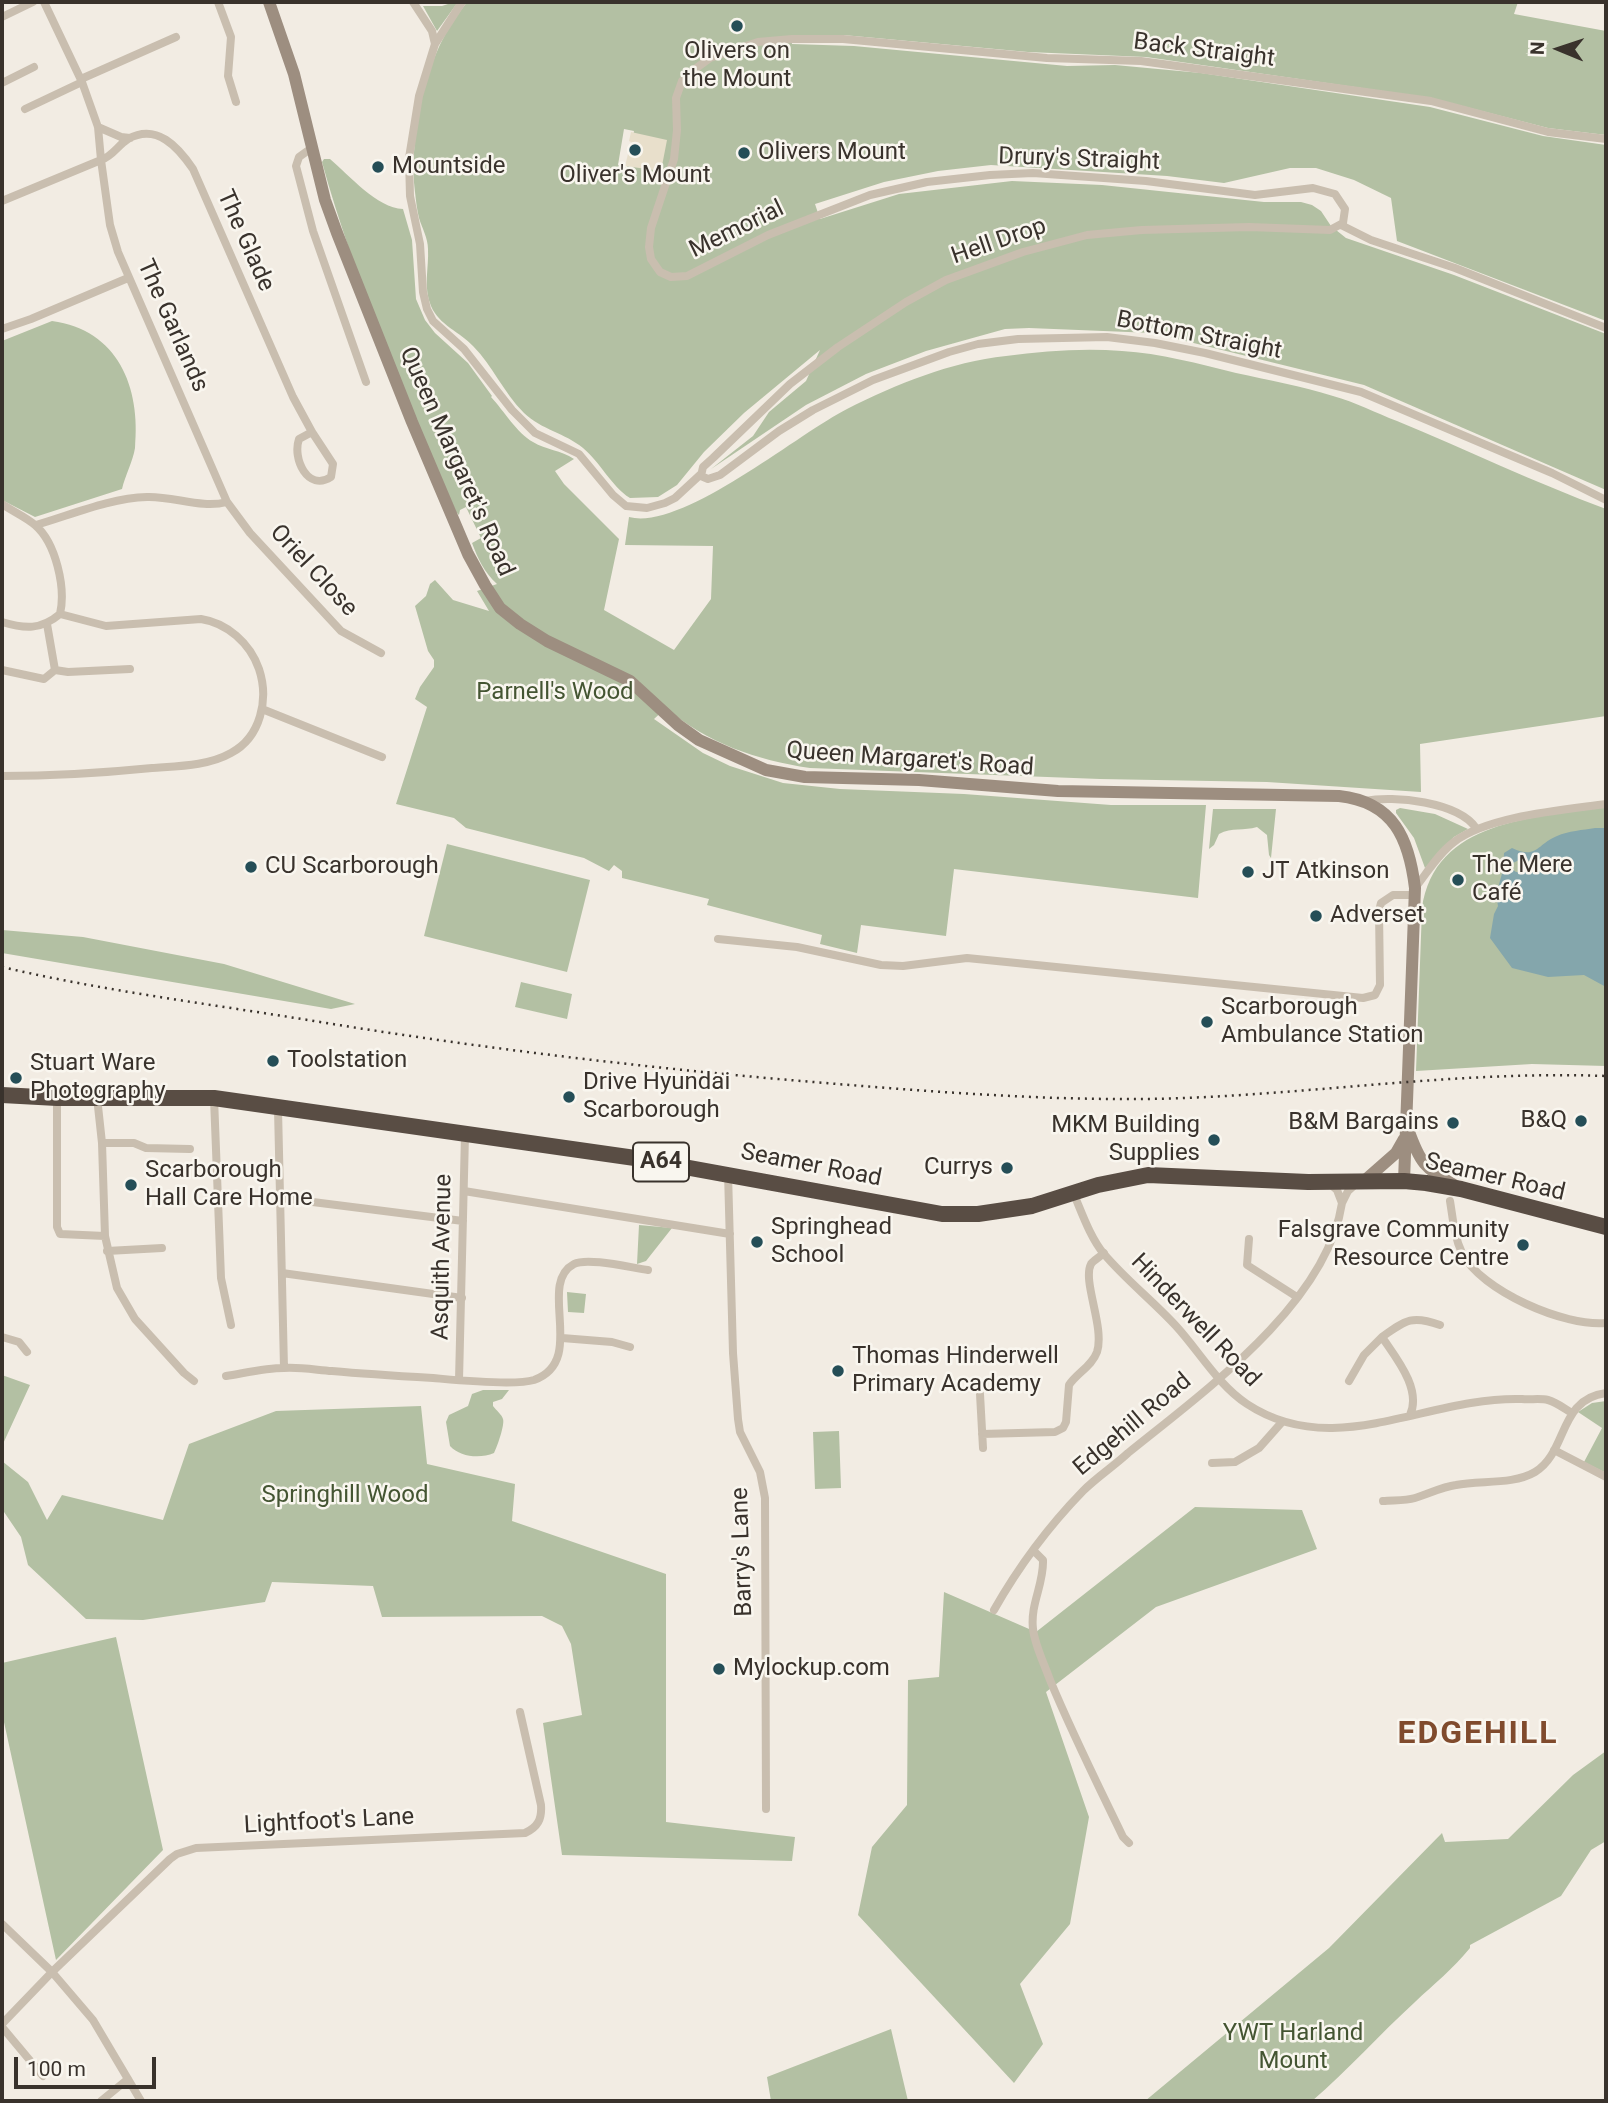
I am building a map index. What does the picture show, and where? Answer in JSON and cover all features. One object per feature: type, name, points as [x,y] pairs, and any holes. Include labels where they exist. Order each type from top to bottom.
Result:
[{"type":"highway","name":"Seamer Road","points":[[2,1095],[57,1098],[214,1098],[635,1158],[942,1214],[978,1214],[1032,1206],[1122,1178],[1148,1175],[1360,1183],[1404,1181],[1456,1195],[1606,1227]]},
{"type":"main road","name":"Queen Margaret's Road","points":[[269,2],[294,74],[326,200],[353,276],[468,554],[500,607],[547,641],[630,681],[678,725],[699,740],[766,771],[805,777],[942,781],[1058,791],[1339,796],[1363,801],[1379,810],[1405,839],[1412,860],[1415,892],[1404,1181]]},
{"type":"main road","points":[[1406,1122],[1419,1160],[1456,1195]]},
{"type":"main road","points":[[1360,1183],[1396,1153],[1406,1136]]},
{"type":"street","points":[[2,17],[33,2]]},
{"type":"street","name":"The Garlands","points":[[44,2],[82,80],[98,127],[110,225],[128,278],[227,502]]},
{"type":"street","points":[[218,2],[223,9],[231,37],[228,76],[236,102]]},
{"type":"street","points":[[413,2],[432,32],[435,44]]},
{"type":"street","points":[[435,44],[462,2]]},
{"type":"street","points":[[25,109],[176,37]]},
{"type":"street","name":"Back Straight","points":[[792,39],[843,39],[1047,58],[1154,62],[1431,102],[1548,132],[1606,139]]},
{"type":"street","name":"Memorial","points":[[792,39],[758,42],[721,54],[702,63],[682,81],[676,98],[674,159],[651,228],[649,253],[655,266],[664,275],[687,276],[768,235],[815,215]]},
{"type":"street","name":"Hell Drop","points":[[435,44],[419,96],[410,158],[410,196],[420,244],[423,292],[427,309],[433,321],[464,349],[512,410],[529,427],[542,437],[579,454],[613,495],[626,506],[647,508],[675,498],[701,474],[713,457],[774,399],[838,347],[906,302],[946,280],[1023,252],[1087,235],[1142,230],[1330,230],[1341,225]]},
{"type":"street","points":[[2,83],[34,67]]},
{"type":"street","name":"The Glade","points":[[98,127],[121,137],[152,134],[168,139],[182,153],[193,169],[293,397],[333,464],[331,477],[317,482],[309,478],[296,450],[299,439],[312,432]]},
{"type":"street","points":[[2,201],[108,158],[130,138]]},
{"type":"street","points":[[313,147],[299,157],[296,166],[313,231],[366,382]]},
{"type":"street","name":"Drury's Straight","points":[[815,215],[870,195],[927,182],[1033,173],[1146,181],[1261,195],[1304,188],[1329,191],[1339,198],[1345,209],[1341,225]]},
{"type":"street","points":[[1341,225],[1371,240],[1455,268],[1606,328]]},
{"type":"street","points":[[2,329],[128,278]]},
{"type":"street","name":"Bottom Straight","points":[[701,474],[708,479],[720,475],[813,410],[873,380],[949,352],[978,344],[1017,339],[1107,337],[1205,353],[1361,392],[1552,473],[1606,500]]},
{"type":"street","points":[[36,525],[123,499],[148,496],[215,505],[227,502]]},
{"type":"street","name":"Oriel Close","points":[[227,502],[250,533],[341,631],[381,653]]},
{"type":"street","points":[[2,504],[36,525],[50,546],[61,581],[63,600],[60,614],[47,624],[24,627],[2,622]]},
{"type":"street","points":[[2,776],[99,774],[217,759],[243,745],[256,728],[262,709],[262,682],[251,653],[240,638],[216,621],[201,619],[106,626],[60,614]]},
{"type":"street","points":[[47,624],[55,670]]},
{"type":"street","points":[[2,670],[44,679],[55,670],[68,672],[130,669]]},
{"type":"street","points":[[262,709],[382,757]]},
{"type":"street","points":[[1363,801],[1394,799],[1444,807],[1470,819],[1476,828]]},
{"type":"street","points":[[718,939],[797,947],[881,965],[903,966],[967,958],[1363,998],[1375,995],[1380,985],[1381,903],[1393,895],[1415,892],[1442,853],[1453,842],[1476,828],[1606,804]]},
{"type":"street","points":[[97,1097],[102,1143],[105,1236],[117,1288],[135,1319],[194,1381]]},
{"type":"street","points":[[57,1098],[57,1227],[60,1234],[67,1236],[105,1236]]},
{"type":"street","points":[[214,1098],[221,1278],[231,1325]]},
{"type":"street","points":[[278,1109],[284,1368]]},
{"type":"street","name":"Asquith Avenue","points":[[459,1380],[466,1135]]},
{"type":"street","points":[[102,1143],[134,1143],[146,1148],[190,1149]]},
{"type":"street","name":"Barry's Lane","points":[[728,1173],[733,1353],[738,1419],[740,1432],[760,1472],[765,1498],[766,1809]]},
{"type":"street","points":[[1327,1182],[1337,1190],[1342,1203]]},
{"type":"street","name":"Edgehill Road","points":[[994,1610],[1019,1566],[1084,1490],[1220,1378],[1276,1323],[1322,1261],[1339,1224],[1342,1203],[1348,1191],[1360,1183]]},
{"type":"street","points":[[464,1191],[730,1234]]},
{"type":"street","name":"Hinderwell Road","points":[[1073,1192],[1094,1238],[1104,1253],[1177,1326],[1220,1378],[1244,1402],[1282,1422],[1324,1430],[1348,1429],[1463,1403],[1505,1399],[1550,1400],[1572,1413]]},
{"type":"street","points":[[1456,1195],[1452,1226],[1463,1255],[1479,1273],[1537,1310],[1578,1322],[1606,1323]]},
{"type":"street","points":[[281,1198],[463,1221]]},
{"type":"street","points":[[1249,1239],[1247,1265],[1297,1297]]},
{"type":"street","points":[[107,1251],[162,1248]]},
{"type":"street","points":[[982,1434],[1055,1432],[1063,1427],[1066,1422],[1069,1385],[1096,1355],[1099,1332],[1089,1272],[1092,1262],[1104,1253]]},
{"type":"street","points":[[226,1376],[284,1368],[498,1382],[535,1380],[550,1368],[559,1353],[562,1338],[559,1288],[564,1273],[575,1263],[590,1262],[648,1270]]},
{"type":"street","points":[[282,1273],[462,1297]]},
{"type":"street","points":[[1349,1381],[1363,1355],[1402,1322],[1412,1319],[1440,1325]]},
{"type":"street","points":[[2,1336],[19,1342],[27,1352]]},
{"type":"street","points":[[1382,1337],[1404,1371],[1411,1389],[1414,1406],[1410,1415]]},
{"type":"street","points":[[562,1338],[612,1342],[630,1347]]},
{"type":"street","points":[[1383,1501],[1415,1498],[1456,1485],[1522,1478],[1537,1471],[1555,1450],[1572,1413],[1591,1395],[1606,1393]]},
{"type":"street","points":[[980,1394],[983,1448]]},
{"type":"street","points":[[1212,1463],[1234,1462],[1259,1448],[1282,1422]]},
{"type":"street","points":[[1555,1450],[1606,1477]]},
{"type":"street","points":[[1032,1550],[1043,1560],[1031,1611],[1037,1646],[1076,1738],[1123,1837],[1129,1843]]},
{"type":"street","name":"Lightfoot's Lane","points":[[52,1972],[170,1859],[196,1847],[524,1833],[531,1830],[540,1820],[541,1805],[520,1712]]},
{"type":"street","points":[[2,1924],[52,1972],[93,2020],[141,2101]]},
{"type":"street","points":[[43,2076],[2,2026],[52,1972]]},
{"type":"street","points":[[101,2101],[128,2079]]},
{"type":"green space","points":[[458,2],[437,31],[423,6],[442,6]]},
{"type":"green space","points":[[467,2],[1518,2],[1514,14],[1606,31],[1606,135],[1548,128],[1431,98],[1146,57],[1028,52],[843,35],[791,36],[792,44],[854,46],[1067,66],[1115,65],[1201,73],[1430,107],[1543,136],[1606,145],[1606,321],[1397,241],[1391,198],[1354,180],[1316,168],[1290,168],[1224,183],[1167,176],[991,165],[938,171],[884,182],[815,204],[820,219],[899,194],[1012,181],[1102,185],[1312,205],[1346,238],[1454,275],[1606,334],[1606,490],[1364,385],[1153,333],[1029,328],[1005,329],[926,351],[866,374],[806,405],[711,469],[753,436],[769,412],[806,381],[820,350],[744,413],[704,452],[677,485],[658,497],[630,498],[583,448],[538,424],[524,413],[480,354],[439,318],[431,306],[427,285],[428,245],[419,218],[415,192],[416,130],[432,64],[449,28]],"holes":[[[624,129],[634,131],[627,168],[618,165]]]},
{"type":"green space","name":"Parnell's Wood","points":[[324,159],[330,159],[373,197],[403,209],[412,240],[416,299],[425,320],[435,333],[468,363],[491,397],[527,438],[574,459],[555,471],[564,484],[619,539],[604,610],[674,650],[711,599],[713,546],[625,545],[629,517],[651,517],[678,510],[708,496],[847,409],[924,375],[965,363],[1020,354],[1078,350],[1122,351],[1179,359],[1341,398],[1606,509],[1606,716],[1420,744],[1421,792],[1267,782],[1100,779],[810,768],[770,760],[733,748],[698,731],[666,708],[654,719],[703,753],[730,766],[783,783],[840,789],[964,794],[1111,805],[1206,805],[1198,898],[954,869],[946,936],[861,925],[857,953],[820,944],[822,935],[707,905],[709,899],[622,878],[622,871],[614,865],[609,871],[584,858],[466,828],[454,818],[396,804],[427,707],[415,699],[434,667],[415,606],[426,596],[430,584],[435,580],[453,600],[489,611],[477,591],[497,584],[485,570],[474,549],[472,543],[481,538],[466,507],[460,510],[459,515],[456,512],[383,339],[335,207],[322,162]]},
{"type":"green space","points":[[52,321],[94,336],[109,349],[120,365],[129,383],[134,404],[135,448],[122,489],[35,517],[2,500],[2,341]]},
{"type":"green space","points":[[1606,807],[1606,1066],[1532,1064],[1416,1071],[1422,909],[1430,879],[1446,857],[1467,840],[1492,828],[1520,820]]},
{"type":"green space","points":[[1400,808],[1435,814],[1468,829],[1454,837],[1425,868],[1414,838],[1396,813]]},
{"type":"green space","points":[[1213,809],[1276,809],[1271,858],[1267,835],[1257,827],[1219,834],[1209,849]]},
{"type":"green space","points":[[447,844],[590,880],[567,972],[424,936]]},
{"type":"green space","points":[[2,930],[83,937],[224,964],[355,1004],[331,1009],[2,953]]},
{"type":"green space","points":[[521,982],[572,994],[567,1019],[515,1007]]},
{"type":"green space","points":[[639,1225],[672,1228],[646,1261],[637,1264]]},
{"type":"green space","points":[[567,1292],[586,1294],[584,1313],[568,1312]]},
{"type":"green space","points":[[2,1375],[30,1385],[2,1446]]},
{"type":"green space","points":[[483,1390],[509,1390],[502,1399],[493,1402],[503,1419],[503,1426],[494,1453],[465,1455],[450,1446],[446,1422],[449,1415],[468,1406],[472,1394]]},
{"type":"green space","points":[[1606,1401],[1606,1473],[1584,1462],[1602,1428],[1578,1412],[1592,1403]]},
{"type":"green space","name":"Springhill Wood","points":[[421,1406],[427,1464],[515,1484],[512,1521],[666,1574],[666,1822],[795,1837],[792,1861],[562,1855],[543,1723],[582,1715],[571,1644],[562,1626],[542,1616],[382,1617],[373,1586],[272,1582],[265,1602],[143,1620],[86,1619],[28,1565],[21,1537],[2,1509],[2,1461],[28,1482],[47,1520],[62,1495],[163,1520],[189,1444],[276,1411]]},
{"type":"green space","points":[[839,1431],[841,1488],[815,1489],[813,1432]]},
{"type":"green space","points":[[1195,1507],[1302,1510],[1317,1549],[1156,1607],[1046,1692],[1089,1817],[1070,1924],[1020,1984],[1043,2044],[1014,2083],[858,1915],[872,1847],[907,1805],[908,1680],[939,1677],[944,1592],[1036,1632]]},
{"type":"green space","points":[[116,1637],[163,1850],[56,1960],[2,1713],[2,1663]]},
{"type":"green space","name":"YWT Harland Mount","points":[[1606,1751],[1606,1841],[1591,1850],[1561,1896],[1470,1945],[1450,1970],[1312,2101],[1145,2101],[1329,1948],[1442,1833],[1445,1842],[1508,1839],[1573,1775]]},
{"type":"green space","points":[[891,2029],[908,2101],[771,2101],[767,2077]]},
{"type":"shaded area","points":[[631,132],[667,140],[661,171],[625,166]]},
{"type":"water","points":[[1606,828],[1606,987],[1584,975],[1548,977],[1512,968],[1490,938],[1498,906],[1496,895],[1503,870],[1504,853],[1512,848],[1532,852],[1561,834]],"holes":[[[1539,858],[1541,862],[1522,872],[1512,869],[1513,863],[1519,860]]]},
{"type":"railway","points":[[2,967],[157,997],[500,1048],[687,1070],[937,1092],[1145,1099],[1260,1094],[1491,1077],[1606,1076]]},
{"type":"place","name":"Olivers on the Mount","points":[[737,26]]},
{"type":"place","name":"Oliver's Mount","points":[[635,150]]},
{"type":"place","name":"Olivers Mount","points":[[744,153]]},
{"type":"place","name":"Mountside","points":[[378,167]]},
{"type":"place","name":"CU Scarborough","points":[[251,867]]},
{"type":"place","name":"JT Atkinson","points":[[1248,872]]},
{"type":"place","name":"The Mere Café","points":[[1458,880]]},
{"type":"place","name":"Adverset","points":[[1316,916]]},
{"type":"place","name":"Scarborough Ambulance Station","points":[[1207,1022]]},
{"type":"place","name":"Toolstation","points":[[273,1061]]},
{"type":"place","name":"Stuart Ware Photography","points":[[16,1078]]},
{"type":"place","name":"Drive Hyundai Scarborough","points":[[569,1097]]},
{"type":"place","name":"B&Q","points":[[1581,1121]]},
{"type":"place","name":"B&M Bargains","points":[[1453,1123]]},
{"type":"place","name":"MKM Building Supplies","points":[[1214,1140]]},
{"type":"place","name":"Currys","points":[[1007,1168]]},
{"type":"place","name":"Scarborough Hall Care Home","points":[[131,1185]]},
{"type":"place","name":"Springhead School","points":[[757,1242]]},
{"type":"place","name":"Falsgrave Community Resource Centre","points":[[1523,1245]]},
{"type":"place","name":"Thomas Hinderwell Primary Academy","points":[[838,1371]]},
{"type":"place","name":"Mylockup.com","points":[[719,1669]]},
{"type":"district","name":"EDGEHILL","points":[[1478,1735]]}]
